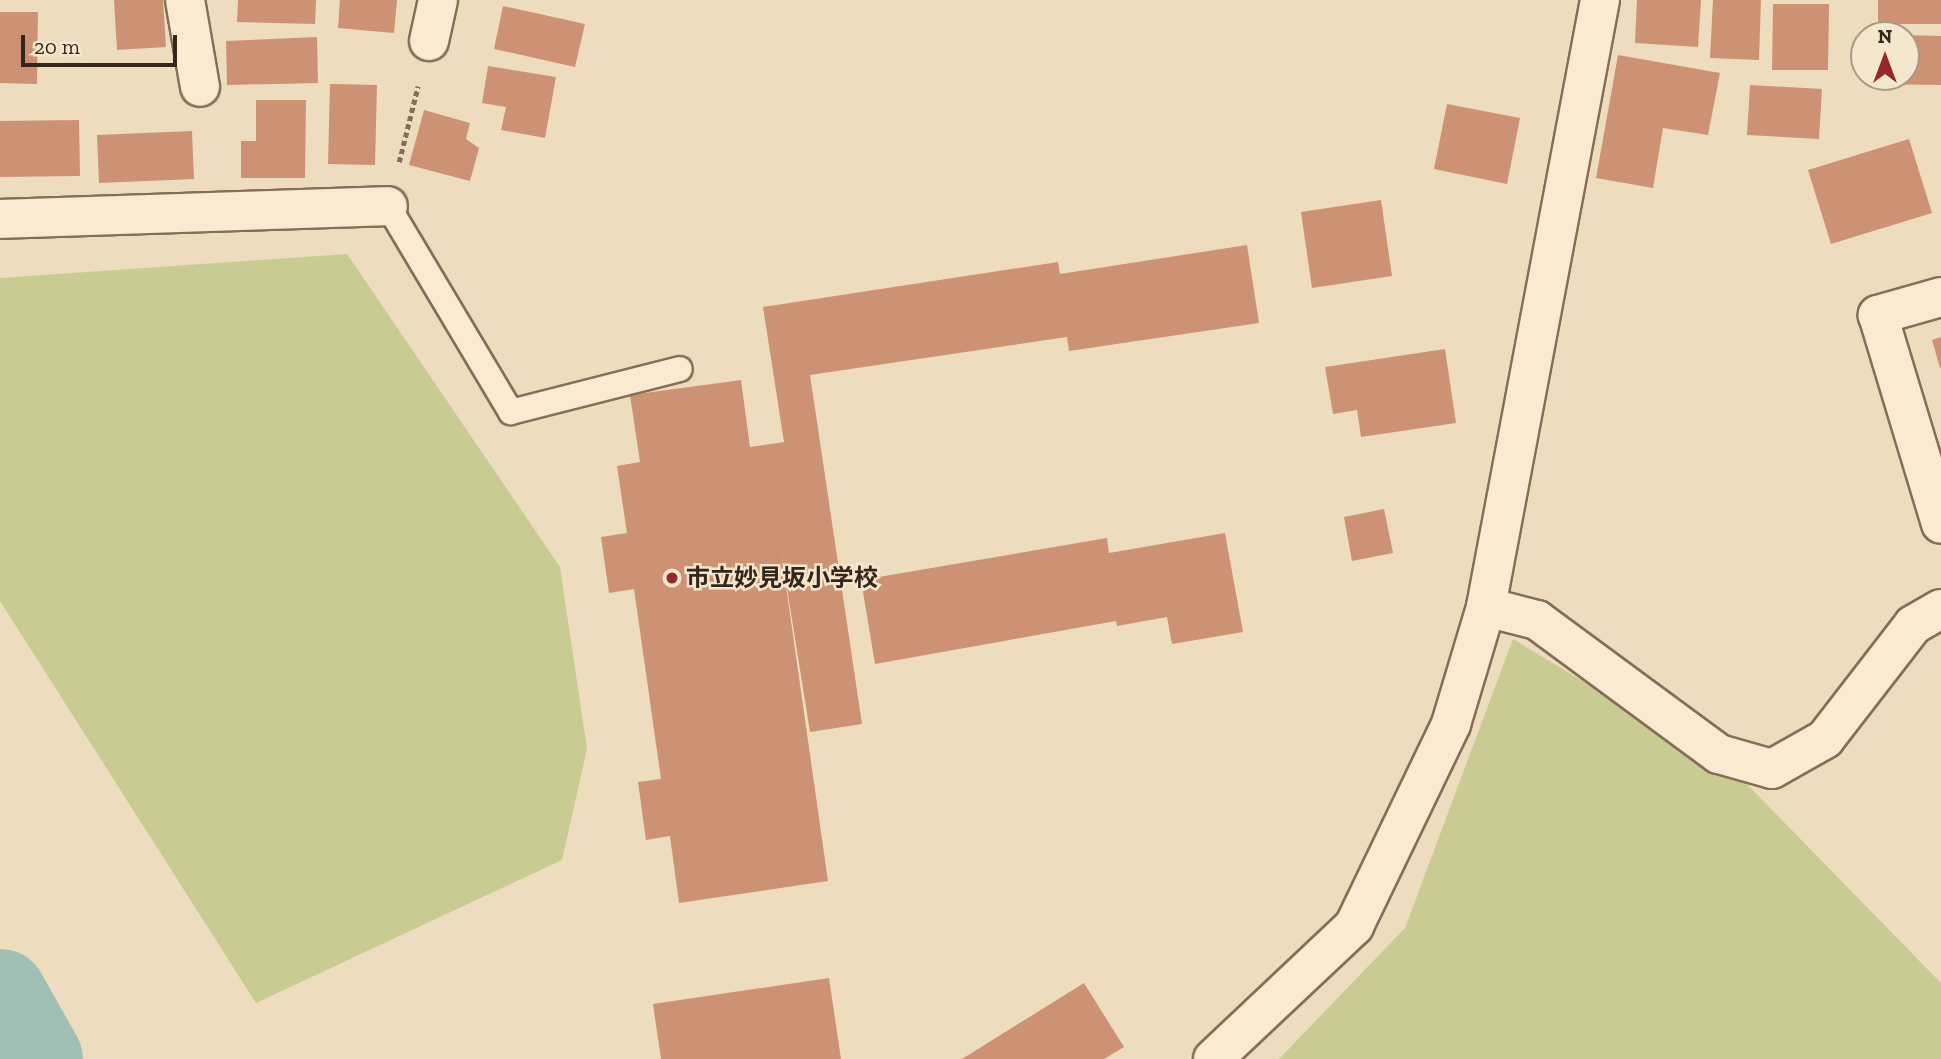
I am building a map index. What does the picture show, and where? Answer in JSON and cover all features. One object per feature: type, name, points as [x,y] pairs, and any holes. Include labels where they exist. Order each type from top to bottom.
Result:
[{"type":"street","points":[[185,0],[200,87]]},
{"type":"street","points":[[429,41],[438,0]]},
{"type":"street","points":[[1213,1059],[1354,926],[1451,724],[1486,607],[1600,0]]},
{"type":"street","points":[[0,219],[388,206]]},
{"type":"street","points":[[1941,297],[1878,315],[1941,524]]},
{"type":"street","points":[[1486,607],[1537,620],[1719,754],[1772,769],[1825,739],[1913,625],[1941,609]]},
{"type":"lane","points":[[388,206],[511,412],[680,369]]},
{"type":"path","points":[[388,206],[429,41]]},
{"type":"green space","points":[[347,254],[560,567],[587,749],[562,860],[256,1003],[0,601],[0,278]]},
{"type":"green space","points":[[1513,639],[1737,774],[1941,983],[1941,1059],[1279,1059],[1405,928]]},
{"type":"building","points":[[114,0],[163,0],[166,47],[117,50]]},
{"type":"building","points":[[238,0],[316,0],[315,24],[237,22]]},
{"type":"building","points":[[340,0],[397,0],[394,33],[338,28]]},
{"type":"building","points":[[1637,0],[1701,0],[1698,47],[1635,43]]},
{"type":"building","points":[[1713,0],[1761,0],[1759,60],[1710,58]]},
{"type":"building","points":[[1878,0],[1941,0],[1941,24],[1878,21]]},
{"type":"building","points":[[1773,4],[1829,4],[1828,70],[1772,70]]},
{"type":"building","points":[[503,6],[585,24],[575,67],[494,49]]},
{"type":"building","points":[[0,12],[38,12],[37,84],[0,83]]},
{"type":"building","points":[[1920,35],[1941,36],[1941,85],[1920,85]]},
{"type":"building","points":[[317,37],[318,83],[227,85],[226,41]]},
{"type":"building","points":[[1618,55],[1720,73],[1708,135],[1663,128],[1653,188],[1596,178]]},
{"type":"building","points":[[488,66],[556,77],[545,138],[501,130],[506,107],[482,103]]},
{"type":"building","points":[[330,84],[377,85],[375,165],[328,164]]},
{"type":"building","points":[[1750,85],[1822,89],[1819,139],[1747,135]]},
{"type":"building","points":[[256,100],[306,100],[305,178],[241,178],[241,141],[256,141]]},
{"type":"building","points":[[1447,104],[1520,118],[1507,184],[1434,169]]},
{"type":"building","points":[[424,110],[470,123],[466,139],[479,148],[470,181],[409,165]]},
{"type":"building","points":[[79,120],[80,176],[0,177],[0,121]]},
{"type":"building","points":[[192,131],[194,179],[99,183],[97,135]]},
{"type":"building","points":[[1909,139],[1932,213],[1831,244],[1808,170]]},
{"type":"building","points":[[1381,200],[1392,276],[1312,288],[1301,212]]},
{"type":"building","points":[[1247,245],[1259,323],[1069,351],[1067,337],[810,375],[862,724],[810,732],[781,551],[828,881],[679,903],[670,836],[646,840],[638,782],[661,779],[634,589],[609,593],[601,537],[627,533],[617,466],[640,462],[630,395],[741,380],[750,447],[784,442],[763,307],[1058,262],[1060,274]]},
{"type":"building","points":[[1941,337],[1941,368],[1940,368],[1932,340]]},
{"type":"building","points":[[1445,349],[1456,423],[1361,437],[1357,410],[1333,414],[1325,367]]},
{"type":"building","points":[[1384,509],[1393,553],[1352,561],[1344,517]]},
{"type":"building","points":[[1225,533],[1243,632],[1172,644],[1167,617],[1117,626],[1116,621],[875,664],[861,580],[1107,538],[1109,553]]},
{"type":"building","points":[[829,978],[841,1059],[661,1059],[653,1004]]},
{"type":"building","points":[[1084,983],[1124,1047],[1104,1059],[962,1059]]},
{"type":"waterway","points":[[0,995],[36,1059]]},
{"type":"place","name":"市立妙見坂小学校","points":[[672,578]]}]
